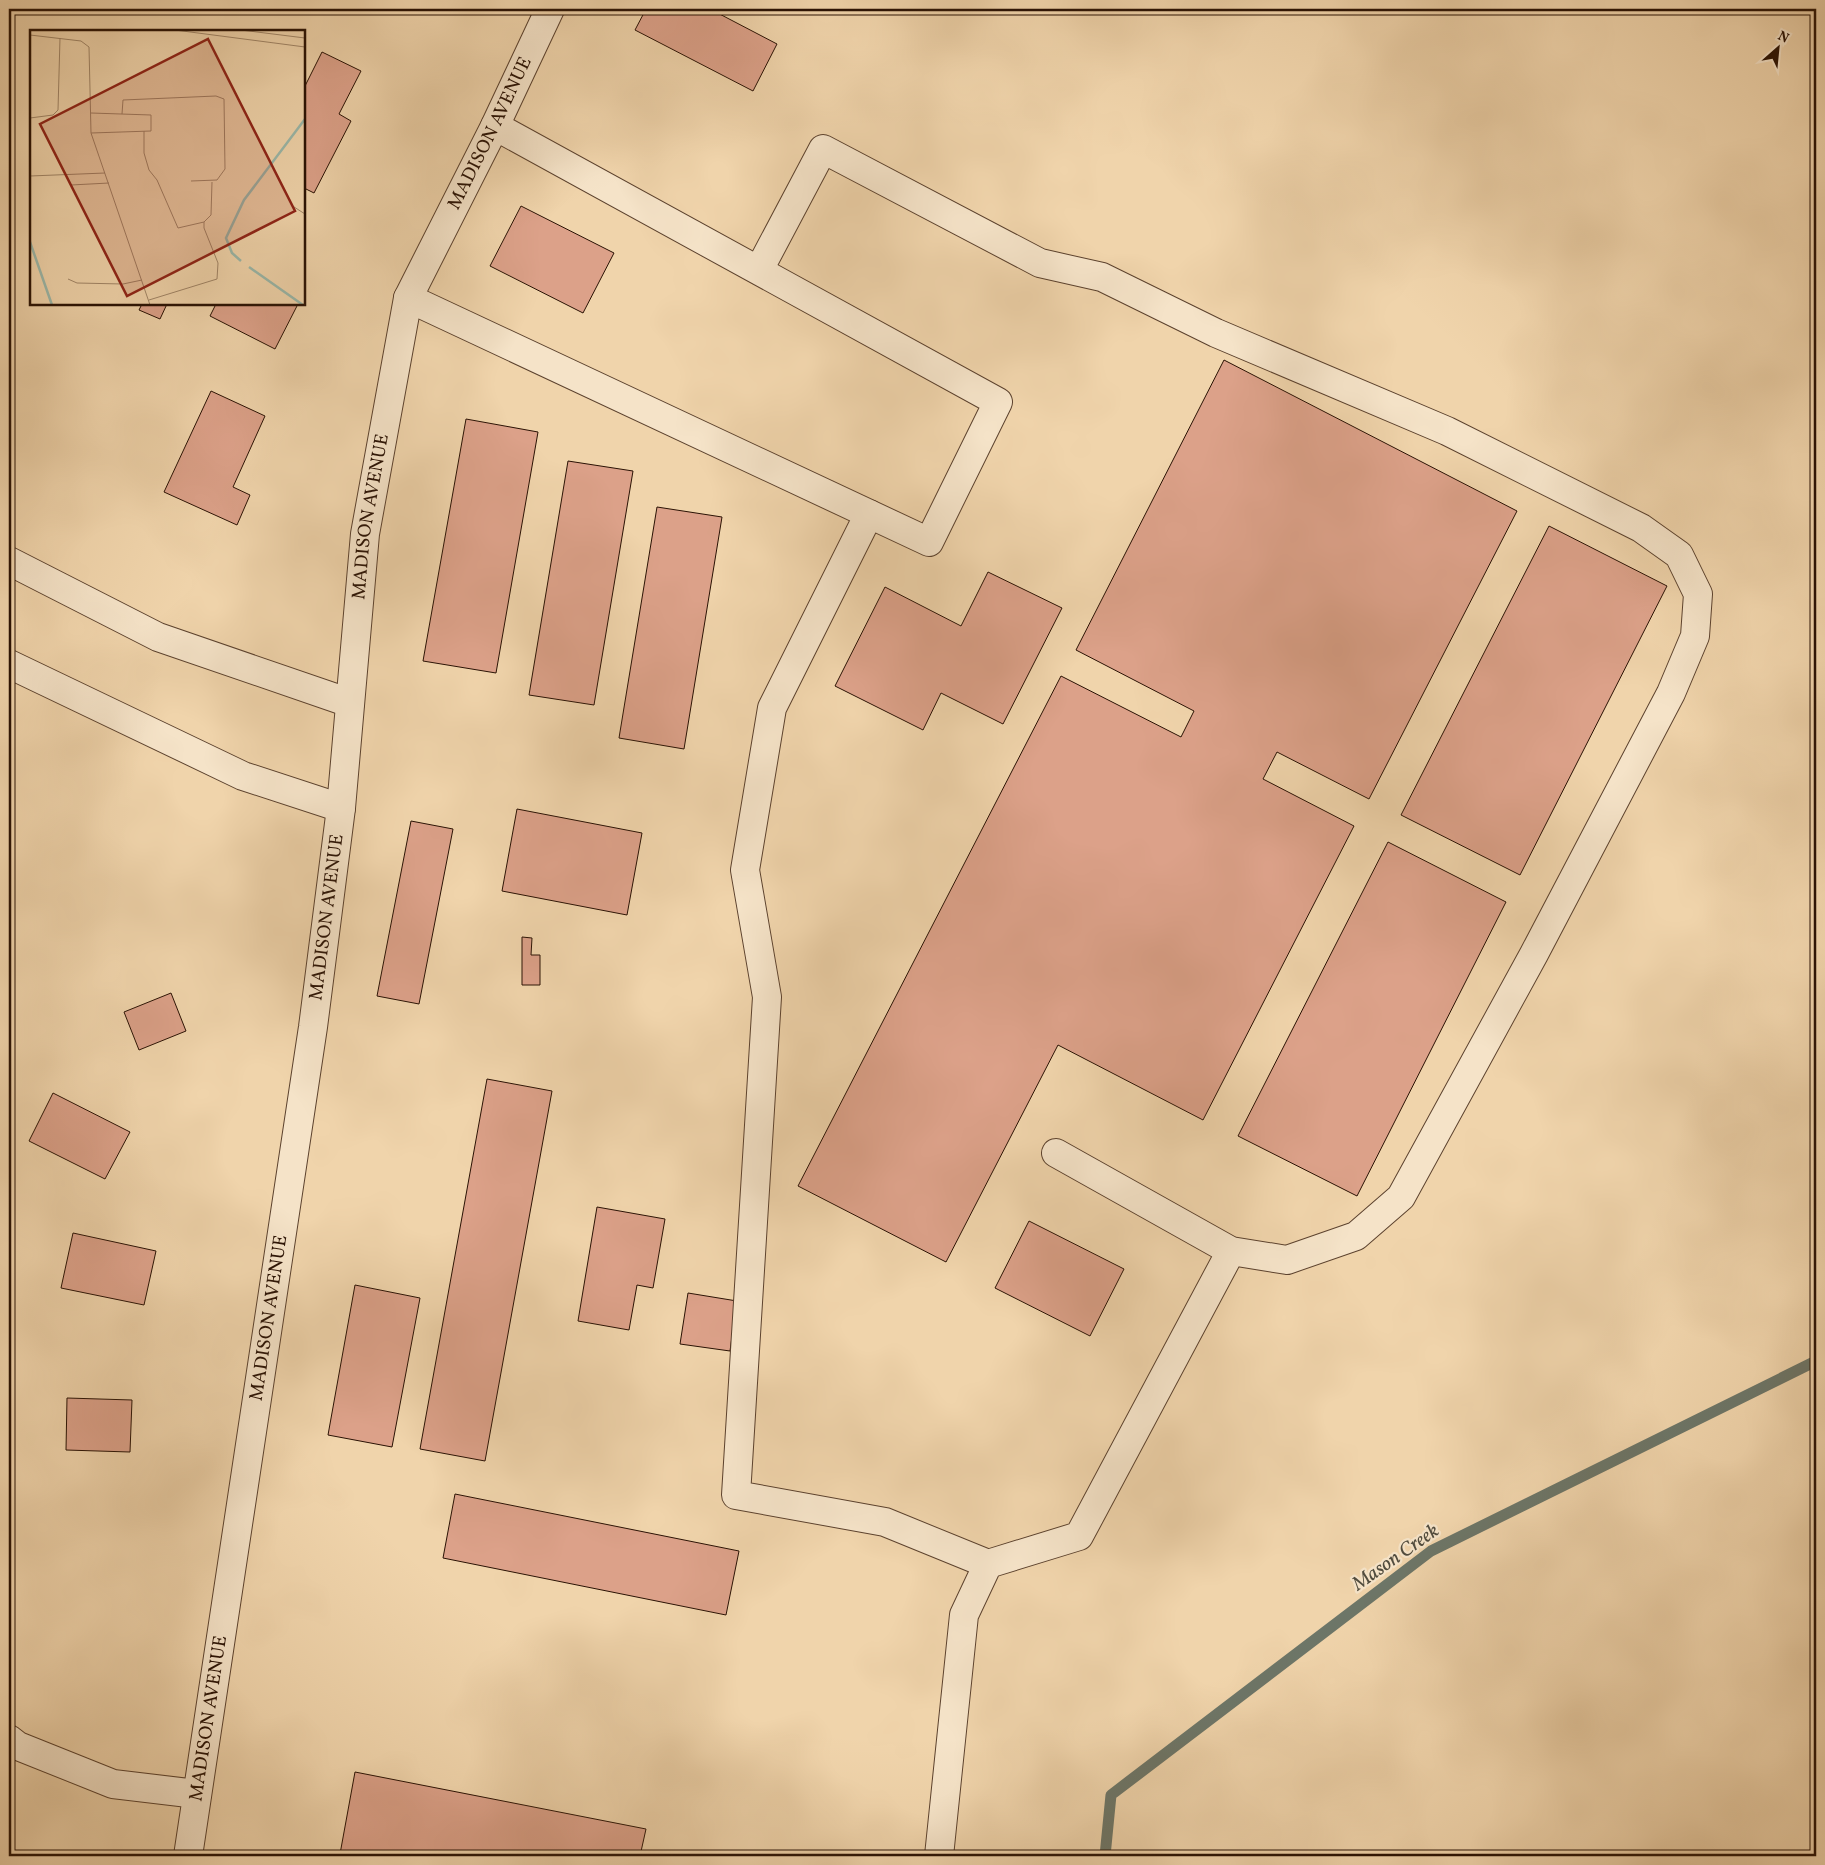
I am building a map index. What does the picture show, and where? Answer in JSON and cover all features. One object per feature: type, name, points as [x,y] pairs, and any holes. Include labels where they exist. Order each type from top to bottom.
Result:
[{"type":"street","name":"MADISON AVENUE","points":[[188,1856],[313,1027],[341,808],[365,534],[408,298],[495,126],[550,9]]},
{"type":"street","points":[[408,298],[929,542],[998,402],[495,126]]},
{"type":"street","points":[[759,270],[823,149],[1040,263],[1102,276],[1216,334],[1446,431],[1641,528],[1679,555],[1698,594],[1695,636],[1671,694],[1534,954],[1401,1197],[1356,1236],[1287,1260],[1231,1251],[1056,1153]]},
{"type":"street","points":[[869,514],[772,708],[744,870],[767,997],[736,1495],[885,1522],[988,1564],[1079,1536],[1231,1251]]},
{"type":"street","points":[[9,562],[158,637],[350,703]]},
{"type":"street","points":[[9,664],[243,776],[341,808]]},
{"type":"street","points":[[939,1856],[964,1615],[988,1564]]},
{"type":"street","points":[[9,1739],[18,1746],[113,1784],[197,1794]]},
{"type":"building","points":[[646,9],[710,9],[777,44],[753,91],[635,30]]},
{"type":"building","points":[[322,52],[361,71],[339,114],[351,121],[314,193],[305,188],[305,86]]},
{"type":"building","points":[[521,206],[614,253],[583,313],[490,266]]},
{"type":"building","points":[[142,305],[167,305],[160,319],[139,310]]},
{"type":"building","points":[[216,305],[297,305],[275,349],[210,316]]},
{"type":"building","points":[[1224,360],[1517,511],[1369,799],[1277,752],[1263,779],[1354,826],[1203,1120],[1058,1045],[946,1262],[798,1186],[1061,676],[1181,737],[1194,711],[1076,650]]},
{"type":"building","points":[[211,391],[265,416],[233,487],[250,495],[237,525],[164,492]]},
{"type":"building","points":[[466,419],[538,432],[496,673],[423,661]]},
{"type":"building","points":[[568,461],[633,471],[594,705],[529,695]]},
{"type":"building","points":[[657,507],[722,517],[684,749],[619,738]]},
{"type":"building","points":[[1549,526],[1667,586],[1520,875],[1401,815]]},
{"type":"building","points":[[988,572],[1062,608],[1003,724],[941,693],[923,730],[835,686],[885,587],[961,626]]},
{"type":"building","points":[[517,809],[642,833],[627,915],[502,891]]},
{"type":"building","points":[[411,821],[453,829],[419,1004],[377,996]]},
{"type":"building","points":[[1388,842],[1506,902],[1357,1196],[1238,1136]]},
{"type":"building","points":[[522,937],[532,938],[531,955],[540,955],[540,985],[522,985]]},
{"type":"building","points":[[171,993],[186,1031],[139,1050],[124,1012]]},
{"type":"building","points":[[487,1079],[552,1091],[485,1461],[420,1449]]},
{"type":"building","points":[[53,1093],[130,1132],[105,1179],[29,1141]]},
{"type":"building","points":[[597,1207],[665,1219],[653,1288],[637,1285],[629,1330],[578,1321]]},
{"type":"building","points":[[1029,1221],[1124,1269],[1090,1336],[995,1288]]},
{"type":"building","points":[[73,1233],[156,1251],[144,1305],[61,1288]]},
{"type":"building","points":[[355,1285],[420,1298],[392,1447],[328,1435]]},
{"type":"building","points":[[688,1293],[737,1301],[730,1351],[680,1344]]},
{"type":"building","points":[[67,1398],[132,1400],[130,1452],[66,1450]]},
{"type":"building","points":[[455,1494],[739,1551],[726,1615],[443,1558]]},
{"type":"building","points":[[355,1772],[646,1829],[640,1856],[352,1856],[340,1854]]},
{"type":"waterway","name":"Mason Creek","points":[[1105,1856],[1111,1795],[1431,1551],[1816,1361]]}]
